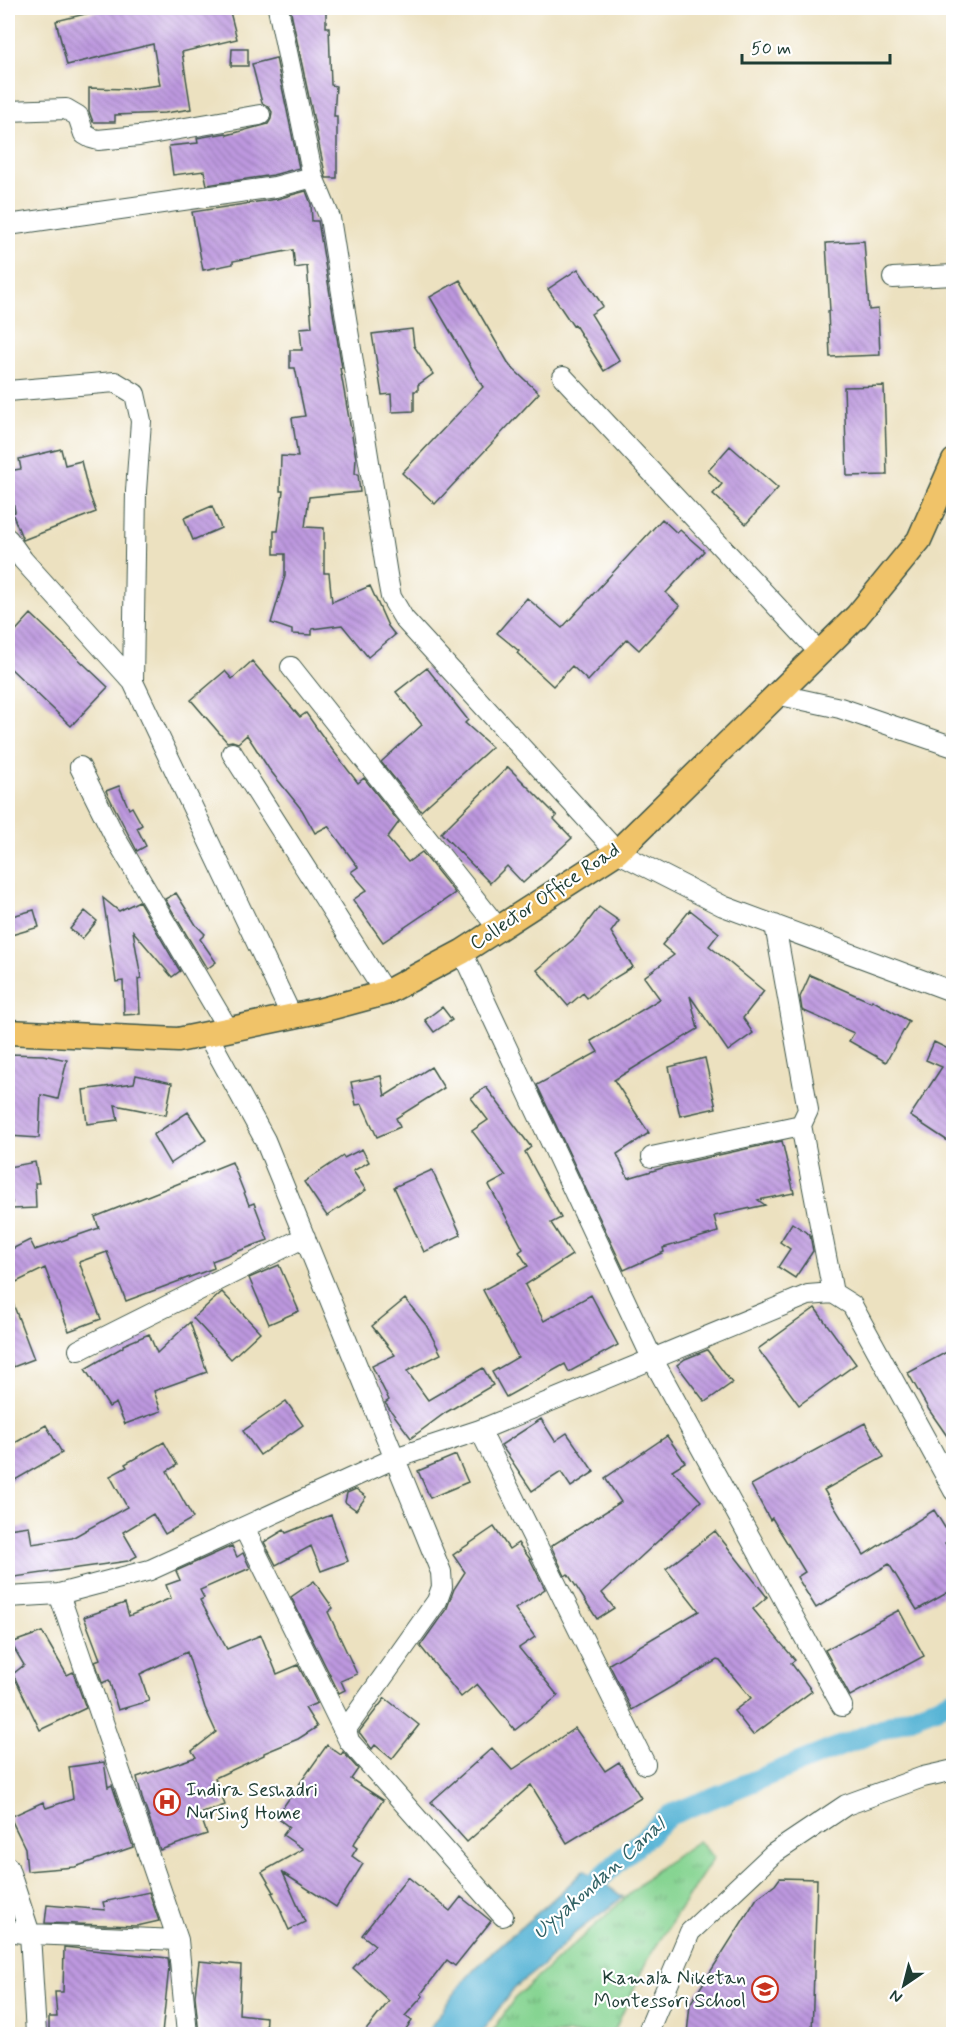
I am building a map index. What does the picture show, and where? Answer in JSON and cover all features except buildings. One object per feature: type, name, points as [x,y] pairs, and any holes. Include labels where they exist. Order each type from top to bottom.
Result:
[{"type":"main road","name":"Collector Office Road","points":[[8,1032],[178,1040],[292,1017],[385,993],[462,952],[617,852],[820,653],[857,616],[919,540],[954,461]]},
{"type":"street","points":[[278,8],[313,177],[330,218],[392,597],[404,619],[617,852],[723,906],[954,992]]},
{"type":"street","points":[[8,111],[66,109],[78,116],[84,134],[98,140],[139,136],[260,115]]},
{"type":"street","points":[[8,225],[275,187],[313,177]]},
{"type":"street","points":[[893,278],[954,275]]},
{"type":"street","points":[[563,377],[820,653]]},
{"type":"street","points":[[8,391],[115,382],[135,394],[141,421],[136,491],[133,682]]},
{"type":"street","points":[[8,539],[23,560],[133,682],[292,1017]]},
{"type":"street","points":[[291,667],[498,928]]},
{"type":"street","points":[[776,694],[840,708],[954,747]]},
{"type":"street","points":[[232,753],[385,993]]},
{"type":"street","points":[[80,767],[218,1032],[265,1140],[441,1572],[442,1587],[437,1601],[346,1729],[348,1741]]},
{"type":"street","points":[[775,925],[808,1110],[801,1125],[833,1293]]},
{"type":"street","points":[[462,952],[652,1358],[842,1706]]},
{"type":"street","points":[[652,1157],[801,1125]]},
{"type":"street","points":[[79,1350],[305,1237]]},
{"type":"street","points":[[8,1597],[59,1594],[150,1570],[395,1458],[480,1430],[808,1295],[833,1293],[852,1305],[948,1465],[954,1491]]},
{"type":"street","points":[[480,1430],[645,1764]]},
{"type":"street","points":[[244,1528],[348,1741],[503,1916]]},
{"type":"street","points":[[59,1594],[178,1940],[187,2034]]},
{"type":"street","points":[[647,2034],[690,1932],[773,1854],[846,1805],[923,1777],[954,1770]]},
{"type":"street","points":[[8,1867],[30,1934],[36,2034]]},
{"type":"street","points":[[8,1931],[30,1934],[178,1940]]},
{"type":"green space","points":[[698,1841],[714,1857],[647,1960],[613,2034],[491,2034],[514,1999],[657,1869]]},
{"type":"water","points":[[584,1870],[623,1897],[575,1933],[543,1965],[514,1988],[480,2034],[426,2034],[472,1972]]},
{"type":"waterway","name":"Uyyakondan Canal","points":[[577,1899],[670,1815],[954,1700]]},
{"type":"place","name":"Indira Seshadri Nursing Home","points":[[167,1802]]},
{"type":"place","name":"Kamala Niketan Montessori School","points":[[765,1989]]}]
